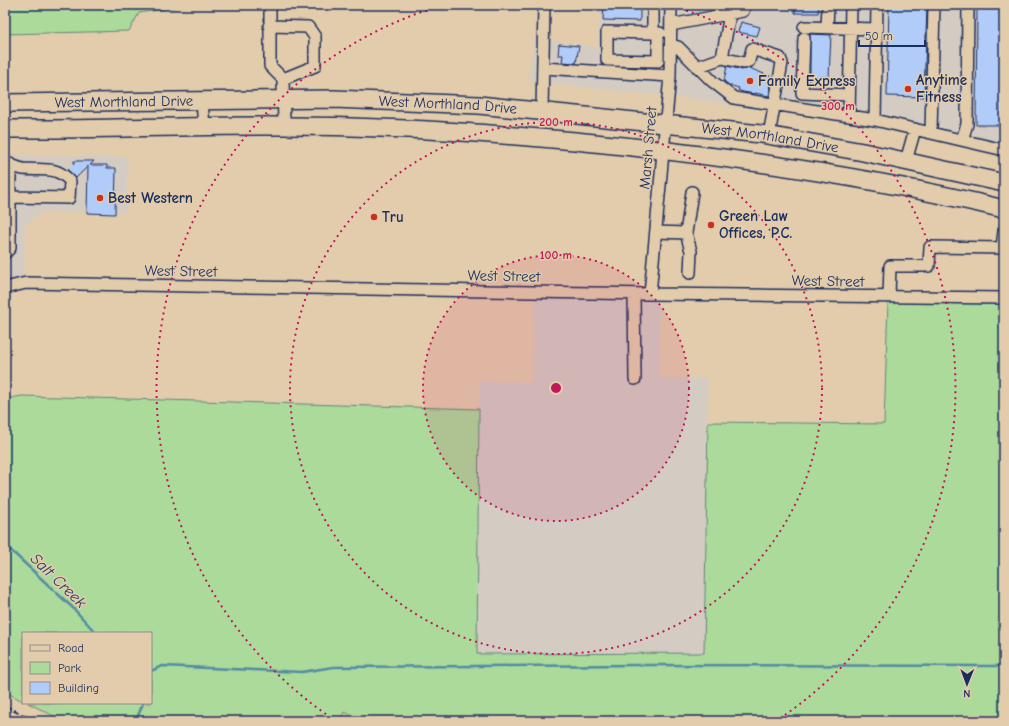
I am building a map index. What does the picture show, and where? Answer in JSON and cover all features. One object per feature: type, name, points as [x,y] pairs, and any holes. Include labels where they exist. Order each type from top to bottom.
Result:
[{"type":"highway","name":"West Morthland Drive","points":[[5,103],[334,99],[411,102],[542,111],[769,135],[1004,183]]},
{"type":"highway","name":"West Morthland Drive","points":[[5,129],[284,126],[472,132],[663,150],[740,160],[854,179],[1004,209]]},
{"type":"street","points":[[270,5],[270,66],[282,79],[284,126]]},
{"type":"street","points":[[542,111],[544,5]]},
{"type":"street","points":[[653,5],[656,33],[658,61],[607,60],[607,32],[656,33],[671,34],[743,11],[745,5]]},
{"type":"street","name":"Marsh Street","points":[[650,294],[670,76],[671,5]]},
{"type":"street","points":[[827,27],[828,5]]},
{"type":"street","points":[[849,116],[851,5]]},
{"type":"street","points":[[876,120],[877,5]]},
{"type":"street","points":[[931,132],[934,5]]},
{"type":"street","points":[[962,140],[967,124],[968,5]]},
{"type":"street","points":[[722,58],[730,14]]},
{"type":"street","points":[[269,26],[308,27],[315,37],[314,66],[282,79]]},
{"type":"street","points":[[849,95],[802,93],[804,32],[827,27],[877,28]]},
{"type":"street","points":[[671,34],[678,47],[697,67],[734,98],[876,120],[1004,150]]},
{"type":"street","points":[[697,67],[722,58],[744,63],[749,61],[752,49],[780,58],[782,63],[769,135]]},
{"type":"street","points":[[543,68],[670,76]]},
{"type":"street","points":[[202,101],[204,127]]},
{"type":"street","points":[[906,162],[915,129]]},
{"type":"street","points":[[5,253],[10,248],[10,197],[7,164],[22,169],[52,169],[62,172],[70,180],[70,198],[10,197]]},
{"type":"street","points":[[690,273],[691,251],[686,233],[692,192]]},
{"type":"street","points":[[889,297],[890,266],[929,266],[930,247],[1003,248],[1004,231]]},
{"type":"street","points":[[656,232],[686,233]]},
{"type":"street","name":"West Street","points":[[5,288],[26,283],[634,294],[1004,298]]},
{"type":"street","points":[[634,294],[635,379]]},
{"type":"shaded area","points":[[600,5],[1004,5],[1004,156],[868,126],[678,97],[529,82],[534,38],[598,47]]},
{"type":"shaded area","points":[[5,155],[128,157],[126,212],[41,212],[25,226],[24,277],[5,282]]},
{"type":"shaded area","points":[[534,298],[660,301],[659,378],[708,378],[705,653],[477,655],[479,381],[532,382]]},
{"type":"green space","points":[[5,5],[189,5],[139,13],[129,31],[5,34]]},
{"type":"green space","points":[[888,302],[1004,304],[1004,721],[369,721],[344,712],[340,721],[64,721],[30,704],[152,704],[152,632],[22,632],[22,700],[5,692],[5,399],[22,396],[479,409],[477,654],[704,653],[708,422],[884,424]]},
{"type":"building","points":[[604,5],[640,5],[640,21],[603,20]]},
{"type":"building","points":[[795,5],[819,5],[818,13],[795,13]]},
{"type":"building","points":[[889,5],[927,5],[924,97],[887,96]]},
{"type":"building","points":[[977,5],[1003,5],[1001,125],[976,125]]},
{"type":"building","points":[[741,22],[760,27],[757,36],[738,32]]},
{"type":"building","points":[[810,34],[831,35],[829,77],[810,77]]},
{"type":"building","points":[[559,44],[579,46],[576,63],[562,62],[563,55],[558,55]]},
{"type":"building","points":[[727,66],[742,70],[749,68],[772,77],[769,96],[743,92],[738,90],[739,88],[729,85],[724,81]]},
{"type":"building","points":[[74,161],[94,161],[90,165],[107,165],[107,168],[116,168],[115,214],[87,213],[88,166],[76,178],[68,170],[74,164]]},
{"type":"waterway","name":"Salt Creek","points":[[5,545],[73,608],[95,632]]},
{"type":"waterway","points":[[152,671],[162,666],[302,672],[333,667],[639,665],[1004,666]]},
{"type":"waterway","name":"Salt Creek","points":[[136,721],[143,704]]},
{"type":"railway","points":[[5,706],[35,721]]},
{"type":"place","name":"Family Express","points":[[750,81]]},
{"type":"place","name":"Anytime Fitness","points":[[908,89]]},
{"type":"place","name":"Best Western","points":[[100,198]]},
{"type":"place","name":"Tru","points":[[374,217]]},
{"type":"place","name":"Green Law Offices, P.C.","points":[[711,225]]}]
